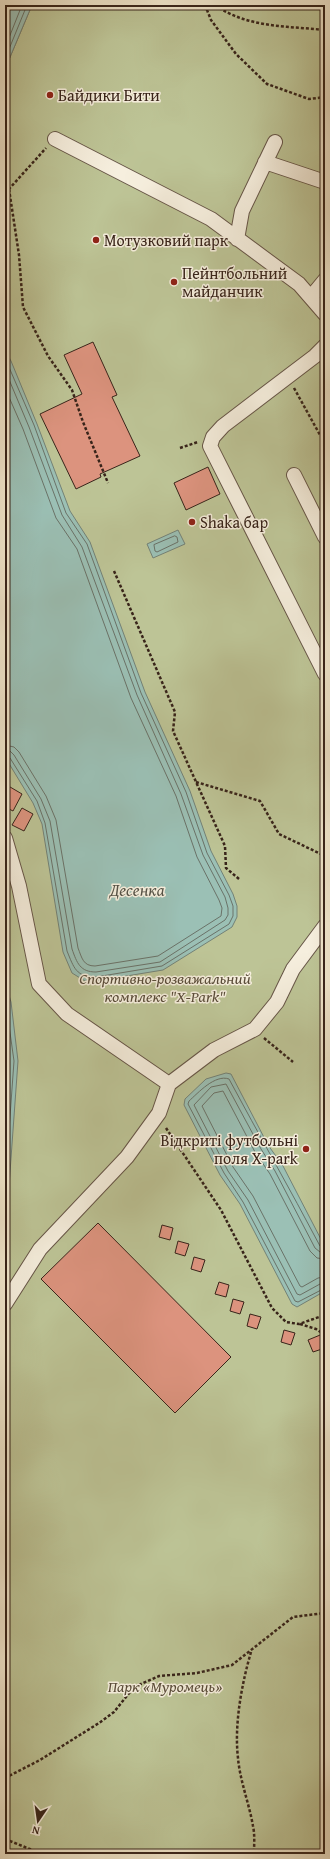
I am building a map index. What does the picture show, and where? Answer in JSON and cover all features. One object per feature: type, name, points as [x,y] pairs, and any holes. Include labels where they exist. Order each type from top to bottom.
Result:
[{"type":"street","points":[[55,139],[211,220],[299,284],[325,314]]},
{"type":"street","points":[[237,238],[242,211],[275,142]]},
{"type":"street","points":[[265,162],[325,182]]},
{"type":"street","points":[[310,297],[325,280]]},
{"type":"street","points":[[325,346],[315,356],[223,426],[213,437],[210,446],[325,674]]},
{"type":"street","points":[[294,475],[325,537]]},
{"type":"street","points":[[5,838],[19,886],[39,984],[67,1014],[169,1084]]},
{"type":"street","points":[[5,1304],[40,1249],[127,1157],[159,1113],[169,1084],[214,1050],[255,1029],[277,1002],[294,969],[325,926]]},
{"type":"path","points":[[205,5],[212,20],[236,54],[267,84],[309,99],[325,97]]},
{"type":"path","points":[[216,5],[237,17],[260,24],[325,30]]},
{"type":"path","points":[[9,189],[55,139]]},
{"type":"path","points":[[5,185],[9,189],[19,255],[23,307],[48,356],[72,390],[83,422],[108,482]]},
{"type":"path","points":[[288,377],[320,435],[325,435]]},
{"type":"path","points":[[114,571],[175,712],[173,731],[225,846],[226,868],[239,879]]},
{"type":"path","points":[[196,782],[260,801],[279,834],[325,856]]},
{"type":"path","points":[[255,1029],[293,1062]]},
{"type":"path","points":[[159,1113],[168,1134],[221,1210],[272,1308],[286,1322],[316,1329],[325,1335]]},
{"type":"path","points":[[321,1233],[325,1241]]},
{"type":"path","points":[[299,1324],[325,1315]]},
{"type":"path","points":[[5,1778],[40,1760],[99,1723],[114,1712],[134,1687],[159,1676],[197,1673],[232,1665],[293,1617],[325,1613]]},
{"type":"path","points":[[251,1651],[244,1675],[239,1707],[238,1757],[243,1789],[253,1827],[254,1854]]},
{"type":"path","points":[[322,1854],[325,1838]]},
{"type":"path","points":[[5,1839],[42,1854]]},
{"type":"green space","name":"Парк «Муромець»","points":[[32,5],[325,5],[325,1854],[5,1854],[5,69]]},
{"type":"water","points":[[5,5],[32,5],[5,69]]},
{"type":"water","name":"Десенка","points":[[5,350],[37,424],[70,511],[90,542],[145,692],[190,791],[211,851],[233,894],[237,906],[237,917],[232,927],[163,970],[96,981],[85,981],[72,973],[63,952],[42,824],[33,803],[5,757]]},
{"type":"water","points":[[178,530],[185,544],[153,558],[147,544]]},
{"type":"water","points":[[5,982],[11,1002],[18,1061],[8,1200],[5,1205]]},
{"type":"water","points":[[226,1073],[231,1074],[268,1145],[283,1166],[325,1247],[325,1291],[297,1307],[292,1304],[240,1204],[220,1175],[184,1105],[185,1099],[206,1079]]},
{"type":"building","points":[[93,342],[117,395],[112,397],[140,456],[100,474],[101,477],[76,489],[40,414],[82,394],[64,355]]},
{"type":"building","points":[[208,467],[220,494],[186,510],[174,483]]},
{"type":"building","points":[[5,784],[22,794],[13,811],[5,807]]},
{"type":"building","points":[[22,808],[33,814],[24,831],[12,825]]},
{"type":"building","points":[[98,1223],[231,1357],[175,1413],[41,1279]]},
{"type":"building","points":[[162,1225],[173,1228],[170,1240],[159,1237]]},
{"type":"building","points":[[178,1241],[189,1244],[185,1256],[175,1253]]},
{"type":"building","points":[[194,1257],[205,1260],[201,1272],[191,1269]]},
{"type":"building","points":[[219,1282],[229,1285],[226,1297],[215,1294]]},
{"type":"building","points":[[233,1299],[244,1302],[240,1314],[230,1311]]},
{"type":"building","points":[[250,1314],[261,1317],[257,1329],[247,1326]]},
{"type":"building","points":[[284,1330],[295,1333],[291,1345],[281,1342]]},
{"type":"building","points":[[325,1333],[325,1348],[313,1352],[308,1340]]},
{"type":"place","name":"Байдики Бити","points":[[50,95]]},
{"type":"place","name":"Мотузковий парк","points":[[96,240]]},
{"type":"place","name":"Пейнтбольний майданчик","points":[[174,282]]},
{"type":"place","name":"Shaka бар","points":[[192,522]]},
{"type":"place","name":"Відкриті футбольні поля X-park","points":[[306,1149]]},
{"type":"park label","name":"Спортивно-розважальний комплекс \"Х-Park\"","points":[[165,987]]}]
